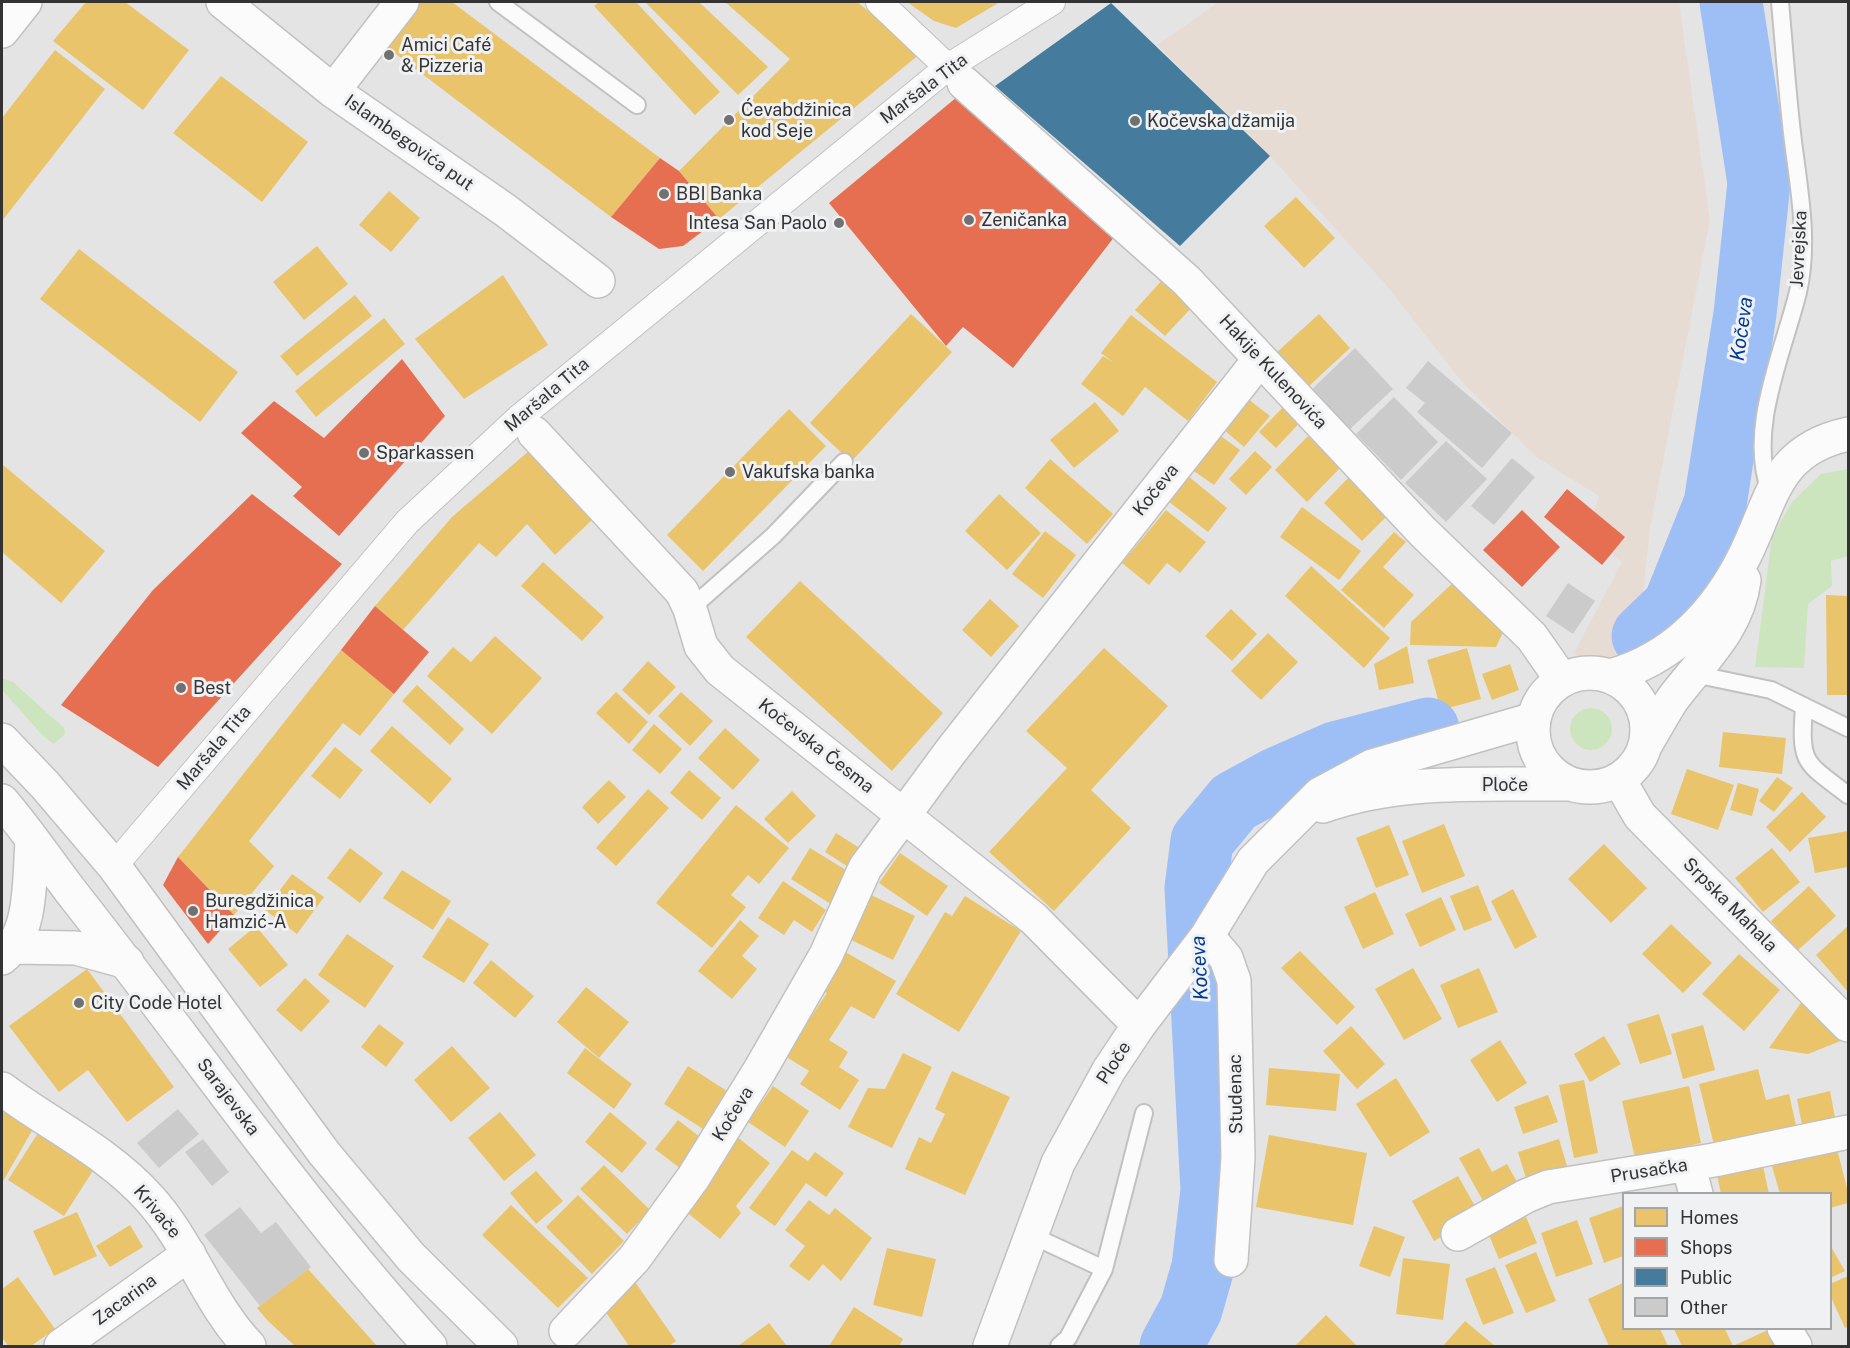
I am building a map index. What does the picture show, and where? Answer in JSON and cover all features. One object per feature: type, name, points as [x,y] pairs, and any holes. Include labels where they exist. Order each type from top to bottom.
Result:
[{"type":"street","points":[[2,31],[25,2]]},
{"type":"street","name":"Islambegovića put","points":[[223,2],[333,91],[506,210],[598,281]]},
{"type":"street","points":[[333,91],[402,2]]},
{"type":"street","points":[[879,2],[956,75]]},
{"type":"street","name":"Maršala Tita","points":[[114,866],[407,522],[520,417],[1052,2]]},
{"type":"street","name":"Hakije Kulenovića","points":[[956,75],[1187,281],[1423,532],[1532,637],[1562,680]]},
{"type":"street","name":"Kočeva","points":[[566,1331],[634,1259],[693,1178],[760,1070],[826,955],[865,868],[1083,581],[1260,359]]},
{"type":"street","name":"Kočevska Česma","points":[[534,433],[682,592],[690,609],[701,646],[720,670],[1034,919],[1139,1025]]},
{"type":"street","points":[[1610,676],[1656,658],[1692,632],[1716,603],[1746,554],[1770,491],[1788,468],[1808,449],[1834,437],[1848,434]]},
{"type":"street","points":[[1646,744],[1648,725],[1644,709],[1630,689],[1610,676],[1593,673],[1577,674],[1562,680],[1549,690],[1539,704],[1534,719],[1533,736],[1545,766],[1571,784],[1587,787],[1604,786],[1619,780],[1641,758],[1646,744],[1673,700],[1714,649],[1737,608],[1742,593],[1746,554]]},
{"type":"street","name":"Ploče","points":[[990,1347],[1063,1153],[1083,1113],[1139,1025],[1207,936],[1253,861],[1333,784],[1372,766],[1534,719]]},
{"type":"street","points":[[2,740],[45,784],[114,866],[324,1153],[411,1257],[501,1347]]},
{"type":"street","name":"Srpska Mahala","points":[[1619,780],[1640,816],[1848,1024]]},
{"type":"street","name":"Ploče","points":[[1299,815],[1366,794],[1404,788],[1443,785],[1571,784]]},
{"type":"street","name":"Sarajevska","points":[[2,801],[300,1193],[376,1286],[430,1347]]},
{"type":"street","points":[[32,842],[27,906],[8,952],[76,948],[127,963]]},
{"type":"street","name":"Studenac","points":[[1207,936],[1226,958],[1234,981],[1238,1158],[1232,1260]]},
{"type":"street","name":"Krivače","points":[[2,1089],[36,1114],[95,1151],[148,1196],[168,1220],[232,1329],[249,1347]]},
{"type":"street","name":"Prusačka","points":[[1458,1234],[1526,1196],[1548,1187],[1692,1179],[1848,1132]]},
{"type":"street","name":"Zacarina","points":[[61,1347],[189,1254]]},
{"type":"street","points":[[1785,1330],[1796,1347]]},
{"type":"lane","points":[[498,2],[637,105]]},
{"type":"lane","name":"Jevrejska","points":[[1770,491],[1763,472],[1761,450],[1775,371],[1798,290],[1802,251],[1801,192],[1792,134],[1780,2]]},
{"type":"lane","points":[[690,609],[773,536],[844,462]]},
{"type":"lane","points":[[1695,674],[1771,690],[1848,728]]},
{"type":"lane","points":[[1804,706],[1801,744],[1806,761],[1848,795]]},
{"type":"lane","points":[[1059,1347],[1068,1338],[1104,1269],[1144,1113]]},
{"type":"lane","points":[[1033,1236],[1104,1269]]},
{"type":"shaded area","points":[[1219,2],[1679,2],[1710,220],[1650,528],[1640,622],[1602,675],[1574,653],[1622,562],[1588,534],[1599,496],[1536,457],[1462,382],[1386,285],[1270,156],[1157,45]]},
{"type":"green space","points":[[1848,469],[1848,556],[1831,561],[1832,586],[1808,604],[1804,668],[1755,667],[1772,537],[1792,502],[1821,474]]},
{"type":"green space","points":[[2,678],[13,682],[64,728],[65,734],[54,744],[42,735],[3,691]]},
{"type":"green space","points":[[1591,708],[1606,714],[1612,729],[1606,744],[1591,750],[1576,744],[1570,729],[1576,714]]},
{"type":"building: Homes","points":[[86,2],[125,2],[189,50],[143,110],[53,41]]},
{"type":"building: Homes","points":[[416,2],[452,2],[660,158],[611,217],[380,42]]},
{"type":"building: Homes","points":[[599,2],[636,2],[720,92],[695,115],[594,6]]},
{"type":"building: Homes","points":[[645,2],[699,2],[768,67],[738,95]]},
{"type":"building: Homes","points":[[725,2],[857,2],[921,53],[719,219],[679,171],[790,59]]},
{"type":"building: Homes","points":[[907,2],[1000,2],[956,28],[934,21]]},
{"type":"building: Homes","points":[[55,50],[105,89],[2,221],[2,118]]},
{"type":"building: Homes","points":[[221,76],[308,142],[262,202],[173,133]]},
{"type":"building: Homes","points":[[389,191],[420,218],[391,252],[359,225]]},
{"type":"building: Homes","points":[[1296,197],[1335,238],[1304,268],[1264,226]]},
{"type":"building: Homes","points":[[317,246],[348,284],[304,320],[273,282]]},
{"type":"building: Homes","points":[[79,249],[238,372],[200,422],[40,299]]},
{"type":"building: Homes","points":[[503,275],[548,345],[464,399],[415,339]]},
{"type":"building: Homes","points":[[1164,278],[1195,304],[1165,336],[1135,310]]},
{"type":"building: Homes","points":[[355,295],[372,316],[297,376],[280,356]]},
{"type":"building: Homes","points":[[911,314],[952,352],[851,462],[810,423]]},
{"type":"building: Homes","points":[[1319,314],[1350,348],[1308,387],[1276,353]]},
{"type":"building: Homes","points":[[1131,315],[1217,382],[1188,421],[1145,387],[1123,416],[1081,384],[1103,356],[1114,363],[1101,353]]},
{"type":"building: Homes","points":[[384,318],[405,344],[316,417],[295,391]]},
{"type":"building: Homes","points":[[1248,399],[1270,416],[1244,447],[1223,429]]},
{"type":"building: Homes","points":[[1289,401],[1305,417],[1276,448],[1259,432]]},
{"type":"building: Homes","points":[[1095,402],[1119,431],[1074,468],[1050,440]]},
{"type":"building: Homes","points":[[789,409],[826,446],[703,571],[667,535]]},
{"type":"building: Homes","points":[[1211,429],[1240,450],[1214,485],[1185,465]]},
{"type":"building: Homes","points":[[1308,436],[1341,467],[1307,502],[1275,470]]},
{"type":"building: Homes","points":[[529,451],[593,519],[555,555],[527,524],[496,557],[479,543],[403,630],[375,606],[452,517]]},
{"type":"building: Homes","points":[[1255,451],[1272,467],[1246,495],[1229,479]]},
{"type":"building: Homes","points":[[1050,459],[1113,514],[1087,544],[1025,488]]},
{"type":"building: Homes","points":[[2,464],[105,551],[61,603],[2,552]]},
{"type":"building: Homes","points":[[1188,476],[1227,508],[1208,532],[1168,501]]},
{"type":"building: Homes","points":[[1349,477],[1387,516],[1362,541],[1324,503]]},
{"type":"building: Homes","points":[[999,494],[1041,533],[1007,570],[965,531]]},
{"type":"building: Homes","points":[[1302,507],[1361,551],[1339,580],[1280,537]]},
{"type":"building: Homes","points":[[1166,510],[1206,542],[1180,573],[1167,563],[1149,585],[1122,563]]},
{"type":"building: Homes","points":[[1045,531],[1076,555],[1043,598],[1012,574]]},
{"type":"building: Homes","points":[[1394,532],[1406,542],[1383,567],[1414,595],[1384,628],[1341,590]]},
{"type":"building: Homes","points":[[543,562],[604,617],[582,641],[521,586]]},
{"type":"building: Homes","points":[[1311,566],[1390,638],[1364,668],[1285,596]]},
{"type":"building: Homes","points":[[1456,580],[1504,630],[1496,647],[1410,645],[1411,622]]},
{"type":"building: Homes","points":[[800,581],[943,713],[892,771],[746,637]]},
{"type":"building: Homes","points":[[1826,595],[1848,596],[1848,695],[1827,695]]},
{"type":"building: Homes","points":[[990,599],[1019,626],[991,657],[962,630]]},
{"type":"building: Homes","points":[[1231,609],[1257,634],[1232,661],[1205,636]]},
{"type":"building: Homes","points":[[1268,633],[1298,662],[1261,700],[1231,671]]},
{"type":"building: Homes","points":[[495,636],[542,678],[492,734],[427,676],[453,647],[471,662]]},
{"type":"building: Homes","points":[[1407,646],[1414,683],[1379,690],[1374,664]]},
{"type":"building: Homes","points":[[1104,648],[1168,706],[1091,790],[1131,828],[1054,911],[989,852],[1067,768],[1026,731]]},
{"type":"building: Homes","points":[[1467,648],[1481,699],[1441,710],[1427,660]]},
{"type":"building: Homes","points":[[341,650],[394,694],[360,736],[343,723],[249,841],[274,866],[234,915],[178,857]]},
{"type":"building: Homes","points":[[648,661],[676,687],[649,715],[622,690]]},
{"type":"building: Homes","points":[[1510,664],[1519,690],[1492,700],[1482,674]]},
{"type":"building: Homes","points":[[417,685],[464,729],[450,745],[402,701]]},
{"type":"building: Homes","points":[[616,692],[648,722],[629,744],[596,713]]},
{"type":"building: Homes","points":[[681,692],[713,721],[690,746],[658,716]]},
{"type":"building: Homes","points":[[654,724],[682,749],[660,774],[632,750]]},
{"type":"building: Homes","points":[[392,726],[452,779],[430,804],[370,751]]},
{"type":"building: Homes","points":[[725,728],[760,760],[733,790],[698,758]]},
{"type":"building: Homes","points":[[1723,732],[1786,738],[1782,774],[1719,767]]},
{"type":"building: Homes","points":[[335,747],[363,770],[340,799],[311,776]]},
{"type":"building: Homes","points":[[1687,769],[1734,785],[1718,830],[1671,814]]},
{"type":"building: Homes","points":[[689,770],[721,798],[702,820],[670,793]]},
{"type":"building: Homes","points":[[1777,777],[1793,788],[1774,812],[1759,801]]},
{"type":"building: Homes","points":[[609,780],[626,797],[598,824],[582,807]]},
{"type":"building: Homes","points":[[1738,783],[1759,789],[1752,816],[1730,810]]},
{"type":"building: Homes","points":[[648,789],[669,808],[616,866],[596,848]]},
{"type":"building: Homes","points":[[792,791],[816,816],[788,843],[764,819]]},
{"type":"building: Homes","points":[[1802,792],[1826,817],[1790,852],[1766,827]]},
{"type":"building: Homes","points":[[736,805],[789,848],[759,884],[748,875],[731,895],[746,907],[712,948],[656,903]]},
{"type":"building: Homes","points":[[1444,824],[1465,876],[1422,893],[1402,841]]},
{"type":"building: Homes","points":[[1389,825],[1409,875],[1376,888],[1356,838]]},
{"type":"building: Homes","points":[[1848,831],[1848,867],[1815,873],[1808,838]]},
{"type":"building: Homes","points":[[836,833],[861,849],[850,868],[825,852]]},
{"type":"building: Homes","points":[[1604,844],[1647,888],[1611,923],[1568,879]]},
{"type":"building: Homes","points":[[350,848],[383,873],[360,903],[327,878]]},
{"type":"building: Homes","points":[[810,848],[854,875],[834,906],[791,879]]},
{"type":"building: Homes","points":[[1772,848],[1800,882],[1763,912],[1735,878]]},
{"type":"building: Homes","points":[[900,853],[948,886],[927,916],[879,883]]},
{"type":"building: Homes","points":[[402,870],[451,901],[433,930],[383,898]]},
{"type":"building: Homes","points":[[292,874],[324,897],[297,934],[265,910]]},
{"type":"building: Homes","points":[[783,881],[826,910],[812,932],[794,920],[784,935],[758,918]]},
{"type":"building: Homes","points":[[1478,885],[1492,920],[1464,931],[1450,896]]},
{"type":"building: Homes","points":[[1809,886],[1836,916],[1797,951],[1771,921]]},
{"type":"building: Homes","points":[[1513,889],[1537,937],[1515,949],[1491,901]]},
{"type":"building: Homes","points":[[1375,892],[1394,934],[1363,949],[1344,907]]},
{"type":"building: Homes","points":[[867,893],[915,916],[893,960],[845,937]]},
{"type":"building: Homes","points":[[965,896],[1021,931],[959,1032],[896,994],[945,912],[952,916]]},
{"type":"building: Homes","points":[[1441,897],[1456,930],[1420,947],[1405,914]]},
{"type":"building: Homes","points":[[448,917],[489,944],[464,983],[422,957]]},
{"type":"building: Homes","points":[[740,920],[759,936],[742,956],[757,969],[732,999],[698,971]]},
{"type":"building: Homes","points":[[1671,924],[1712,963],[1683,993],[1642,954]]},
{"type":"building: Homes","points":[[256,926],[288,965],[260,987],[228,949]]},
{"type":"building: Homes","points":[[1848,926],[1848,992],[1816,955]]},
{"type":"building: Homes","points":[[347,934],[394,966],[365,1008],[318,975]]},
{"type":"building: Homes","points":[[840,949],[896,981],[874,1019],[851,1006],[829,1040],[848,1052],[839,1067],[859,1080],[840,1110],[800,1084],[809,1071],[785,1056],[827,993],[818,988]]},
{"type":"building: Homes","points":[[1300,951],[1355,1007],[1337,1025],[1281,968]]},
{"type":"building: Homes","points":[[1739,954],[1780,990],[1744,1031],[1702,994]]},
{"type":"building: Homes","points":[[491,960],[534,996],[515,1018],[473,983]]},
{"type":"building: Homes","points":[[1413,968],[1442,1019],[1404,1040],[1375,989]]},
{"type":"building: Homes","points":[[1479,968],[1498,1012],[1458,1028],[1440,985]]},
{"type":"building: Homes","points":[[87,969],[174,1087],[127,1122],[88,1070],[59,1092],[9,1026]]},
{"type":"building: Homes","points":[[305,978],[330,1001],[301,1032],[276,1010]]},
{"type":"building: Homes","points":[[586,987],[629,1022],[599,1058],[557,1022]]},
{"type":"building: Homes","points":[[1803,1000],[1848,1038],[1808,1054],[1769,1048]]},
{"type":"building: Homes","points":[[1659,1014],[1672,1054],[1640,1064],[1627,1024]]},
{"type":"building: Homes","points":[[379,1024],[404,1043],[386,1067],[361,1047]]},
{"type":"building: Homes","points":[[1703,1025],[1715,1070],[1683,1079],[1671,1034]]},
{"type":"building: Homes","points":[[1351,1026],[1385,1064],[1357,1089],[1323,1051]]},
{"type":"building: Homes","points":[[1604,1036],[1621,1064],[1590,1082],[1574,1054]]},
{"type":"building: Homes","points":[[1500,1040],[1527,1083],[1497,1102],[1470,1060]]},
{"type":"building: Homes","points":[[452,1046],[490,1088],[451,1122],[414,1080]]},
{"type":"building: Homes","points":[[585,1048],[632,1084],[614,1109],[567,1073]]},
{"type":"building: Homes","points":[[903,1053],[932,1067],[892,1148],[848,1127],[868,1088],[885,1089]]},
{"type":"building: Homes","points":[[688,1066],[727,1091],[703,1129],[664,1104]]},
{"type":"building: Homes","points":[[1269,1068],[1340,1074],[1336,1111],[1266,1105]]},
{"type":"building: Homes","points":[[1758,1069],[1766,1100],[1789,1094],[1796,1125],[1714,1145],[1699,1084]]},
{"type":"building: Homes","points":[[952,1071],[1010,1097],[965,1195],[905,1169],[919,1137],[931,1143],[945,1114],[935,1109]]},
{"type":"building: Homes","points":[[1396,1078],[1430,1132],[1390,1157],[1356,1104]]},
{"type":"building: Homes","points":[[1584,1080],[1598,1153],[1574,1158],[1559,1085]]},
{"type":"building: Homes","points":[[773,1086],[809,1111],[785,1147],[748,1122]]},
{"type":"building: Homes","points":[[1689,1086],[1701,1143],[1635,1158],[1622,1101]]},
{"type":"building: Homes","points":[[1830,1091],[1835,1118],[1802,1125],[1797,1099]]},
{"type":"building: Homes","points":[[1548,1095],[1558,1122],[1523,1134],[1514,1107]]},
{"type":"building: Homes","points":[[2,1110],[33,1129],[2,1183]]},
{"type":"building: Homes","points":[[500,1112],[536,1155],[504,1181],[468,1138]]},
{"type":"building: Homes","points":[[610,1112],[647,1143],[622,1173],[585,1142]]},
{"type":"building: Homes","points":[[678,1120],[704,1140],[681,1169],[655,1149]]},
{"type":"building: Homes","points":[[38,1133],[94,1169],[64,1216],[8,1180]]},
{"type":"building: Homes","points":[[1269,1135],[1367,1153],[1353,1225],[1256,1207]]},
{"type":"building: Homes","points":[[736,1136],[770,1163],[736,1206],[741,1213],[720,1239],[679,1206]]},
{"type":"building: Homes","points":[[1559,1139],[1570,1176],[1529,1188],[1518,1152]]},
{"type":"building: Homes","points":[[1479,1148],[1492,1172],[1507,1164],[1521,1189],[1487,1208],[1459,1158]]},
{"type":"building: Homes","points":[[1837,1149],[1848,1192],[1848,1203],[1832,1207],[1832,1192],[1779,1192],[1772,1166]]},
{"type":"building: Homes","points":[[792,1150],[808,1161],[815,1152],[844,1173],[826,1197],[806,1183],[775,1226],[749,1208]]},
{"type":"building: Homes","points":[[604,1165],[650,1210],[627,1234],[580,1189]]},
{"type":"building: Homes","points":[[1763,1166],[1769,1192],[1721,1192],[1717,1175]]},
{"type":"building: Homes","points":[[536,1171],[563,1201],[536,1224],[510,1193]]},
{"type":"building: Homes","points":[[1458,1176],[1480,1215],[1434,1241],[1412,1201]]},
{"type":"building: Homes","points":[[578,1195],[624,1241],[592,1274],[546,1227]]},
{"type":"building: Homes","points":[[809,1200],[829,1215],[835,1208],[872,1238],[841,1281],[823,1264],[809,1281],[789,1266],[805,1246],[785,1230]]},
{"type":"building: Homes","points":[[511,1205],[588,1278],[558,1308],[482,1235]]},
{"type":"building: Homes","points":[[1622,1206],[1622,1256],[1604,1263],[1589,1218]]},
{"type":"building: Homes","points":[[77,1212],[97,1256],[54,1276],[33,1231]]},
{"type":"building: Homes","points":[[1526,1217],[1537,1243],[1499,1259],[1488,1233]]},
{"type":"building: Homes","points":[[1577,1220],[1593,1264],[1556,1277],[1541,1233]]},
{"type":"building: Homes","points":[[130,1225],[143,1247],[110,1267],[96,1246]]},
{"type":"building: Homes","points":[[1374,1226],[1405,1237],[1390,1277],[1359,1266]]},
{"type":"building: Homes","points":[[887,1248],[936,1259],[922,1317],[873,1305]]},
{"type":"building: Homes","points":[[1832,1248],[1845,1271],[1832,1277]]},
{"type":"building: Homes","points":[[1536,1252],[1556,1301],[1526,1313],[1505,1265]]},
{"type":"building: Homes","points":[[1403,1258],[1450,1264],[1443,1320],[1396,1314]]},
{"type":"building: Homes","points":[[1495,1267],[1514,1313],[1483,1325],[1465,1279]]},
{"type":"building: Homes","points":[[308,1269],[377,1346],[295,1346],[268,1321],[257,1308]]},
{"type":"building: Homes","points":[[1848,1276],[1848,1327],[1845,1328],[1832,1299],[1832,1283]]},
{"type":"building: Homes","points":[[18,1277],[55,1329],[31,1346],[8,1346],[2,1337],[2,1289]]},
{"type":"building: Homes","points":[[633,1279],[676,1341],[669,1346],[629,1346],[599,1302]]},
{"type":"building: Homes","points":[[1622,1283],[1622,1330],[1660,1330],[1668,1346],[1609,1346],[1588,1299]]},
{"type":"building: Homes","points":[[854,1307],[903,1339],[899,1346],[829,1346]]},
{"type":"building: Homes","points":[[1326,1315],[1357,1346],[1295,1346]]},
{"type":"building: Homes","points":[[1465,1321],[1495,1346],[1443,1346]]},
{"type":"building: Homes","points":[[769,1323],[787,1346],[738,1346]]},
{"type":"building: Homes","points":[[1674,1330],[1725,1330],[1733,1346],[1682,1346]]},
{"type":"building: Homes","points":[[1771,1330],[1780,1346],[1733,1346]]},
{"type":"building: Shops","name":"Zeničanka","points":[[957,97],[1115,236],[1013,368],[963,327],[946,346],[829,203]]},
{"type":"building: Shops","name":"BBI Banka","points":[[660,158],[679,171],[719,219],[683,246],[659,249],[611,217]]},
{"type":"building: Shops","points":[[402,359],[445,416],[339,536],[293,496],[302,487],[241,433],[274,401],[324,438]]},
{"type":"building: Shops","points":[[1567,489],[1625,537],[1602,565],[1544,517]]},
{"type":"building: Shops","points":[[252,494],[342,564],[158,767],[61,705],[153,590]]},
{"type":"building: Shops","points":[[1522,510],[1560,547],[1522,587],[1483,550]]},
{"type":"building: Shops","points":[[375,606],[429,652],[394,694],[341,650]]},
{"type":"building: Shops","points":[[178,857],[234,915],[208,944],[163,885]]},
{"type":"building: Public","name":"Kočevska džamija","points":[[1111,3],[1270,156],[1180,246],[995,86]]},
{"type":"building: Other","points":[[1355,348],[1393,389],[1348,431],[1310,391]]},
{"type":"building: Other","points":[[1428,361],[1512,433],[1482,468],[1417,412],[1425,403],[1406,388]]},
{"type":"building: Other","points":[[1394,397],[1438,442],[1401,480],[1356,434]]},
{"type":"building: Other","points":[[1446,441],[1487,479],[1446,522],[1405,483]]},
{"type":"building: Other","points":[[1512,458],[1535,477],[1494,525],[1471,506]]},
{"type":"building: Other","points":[[1568,583],[1595,601],[1573,634],[1546,616]]},
{"type":"building: Other","points":[[178,1109],[199,1134],[159,1168],[137,1143]]},
{"type":"building: Other","points":[[203,1139],[229,1172],[212,1186],[185,1152]]},
{"type":"building: Other","points":[[240,1207],[261,1233],[276,1222],[311,1267],[260,1306],[204,1235]]},
{"type":"waterway","name":"Kočeva","points":[[1643,636],[1674,606],[1715,504],[1745,314],[1759,183],[1731,2]]},
{"type":"waterway","name":"Kočeva","points":[[1171,1346],[1191,1309],[1203,1267],[1212,1191],[1196,888],[1202,841],[1234,802],[1278,778],[1335,753],[1428,729]]},
{"type":"place","name":"Amici Café & Pizzeria","points":[[389,55]]},
{"type":"place","name":"Ćevabdžinica kod Seje","points":[[729,120]]},
{"type":"place","name":"Kočevska džamija","points":[[1135,121]]},
{"type":"place","name":"BBI Banka","points":[[664,194]]},
{"type":"place","name":"Zeničanka","points":[[969,220]]},
{"type":"place","name":"Intesa San Paolo","points":[[839,223]]},
{"type":"place","name":"Sparkassen","points":[[364,453]]},
{"type":"place","name":"Vakufska banka","points":[[730,472]]},
{"type":"place","name":"Best","points":[[181,688]]},
{"type":"place","name":"Buregdžinica Hamzić-A","points":[[193,911]]},
{"type":"place","name":"City Code Hotel","points":[[79,1003]]}]
